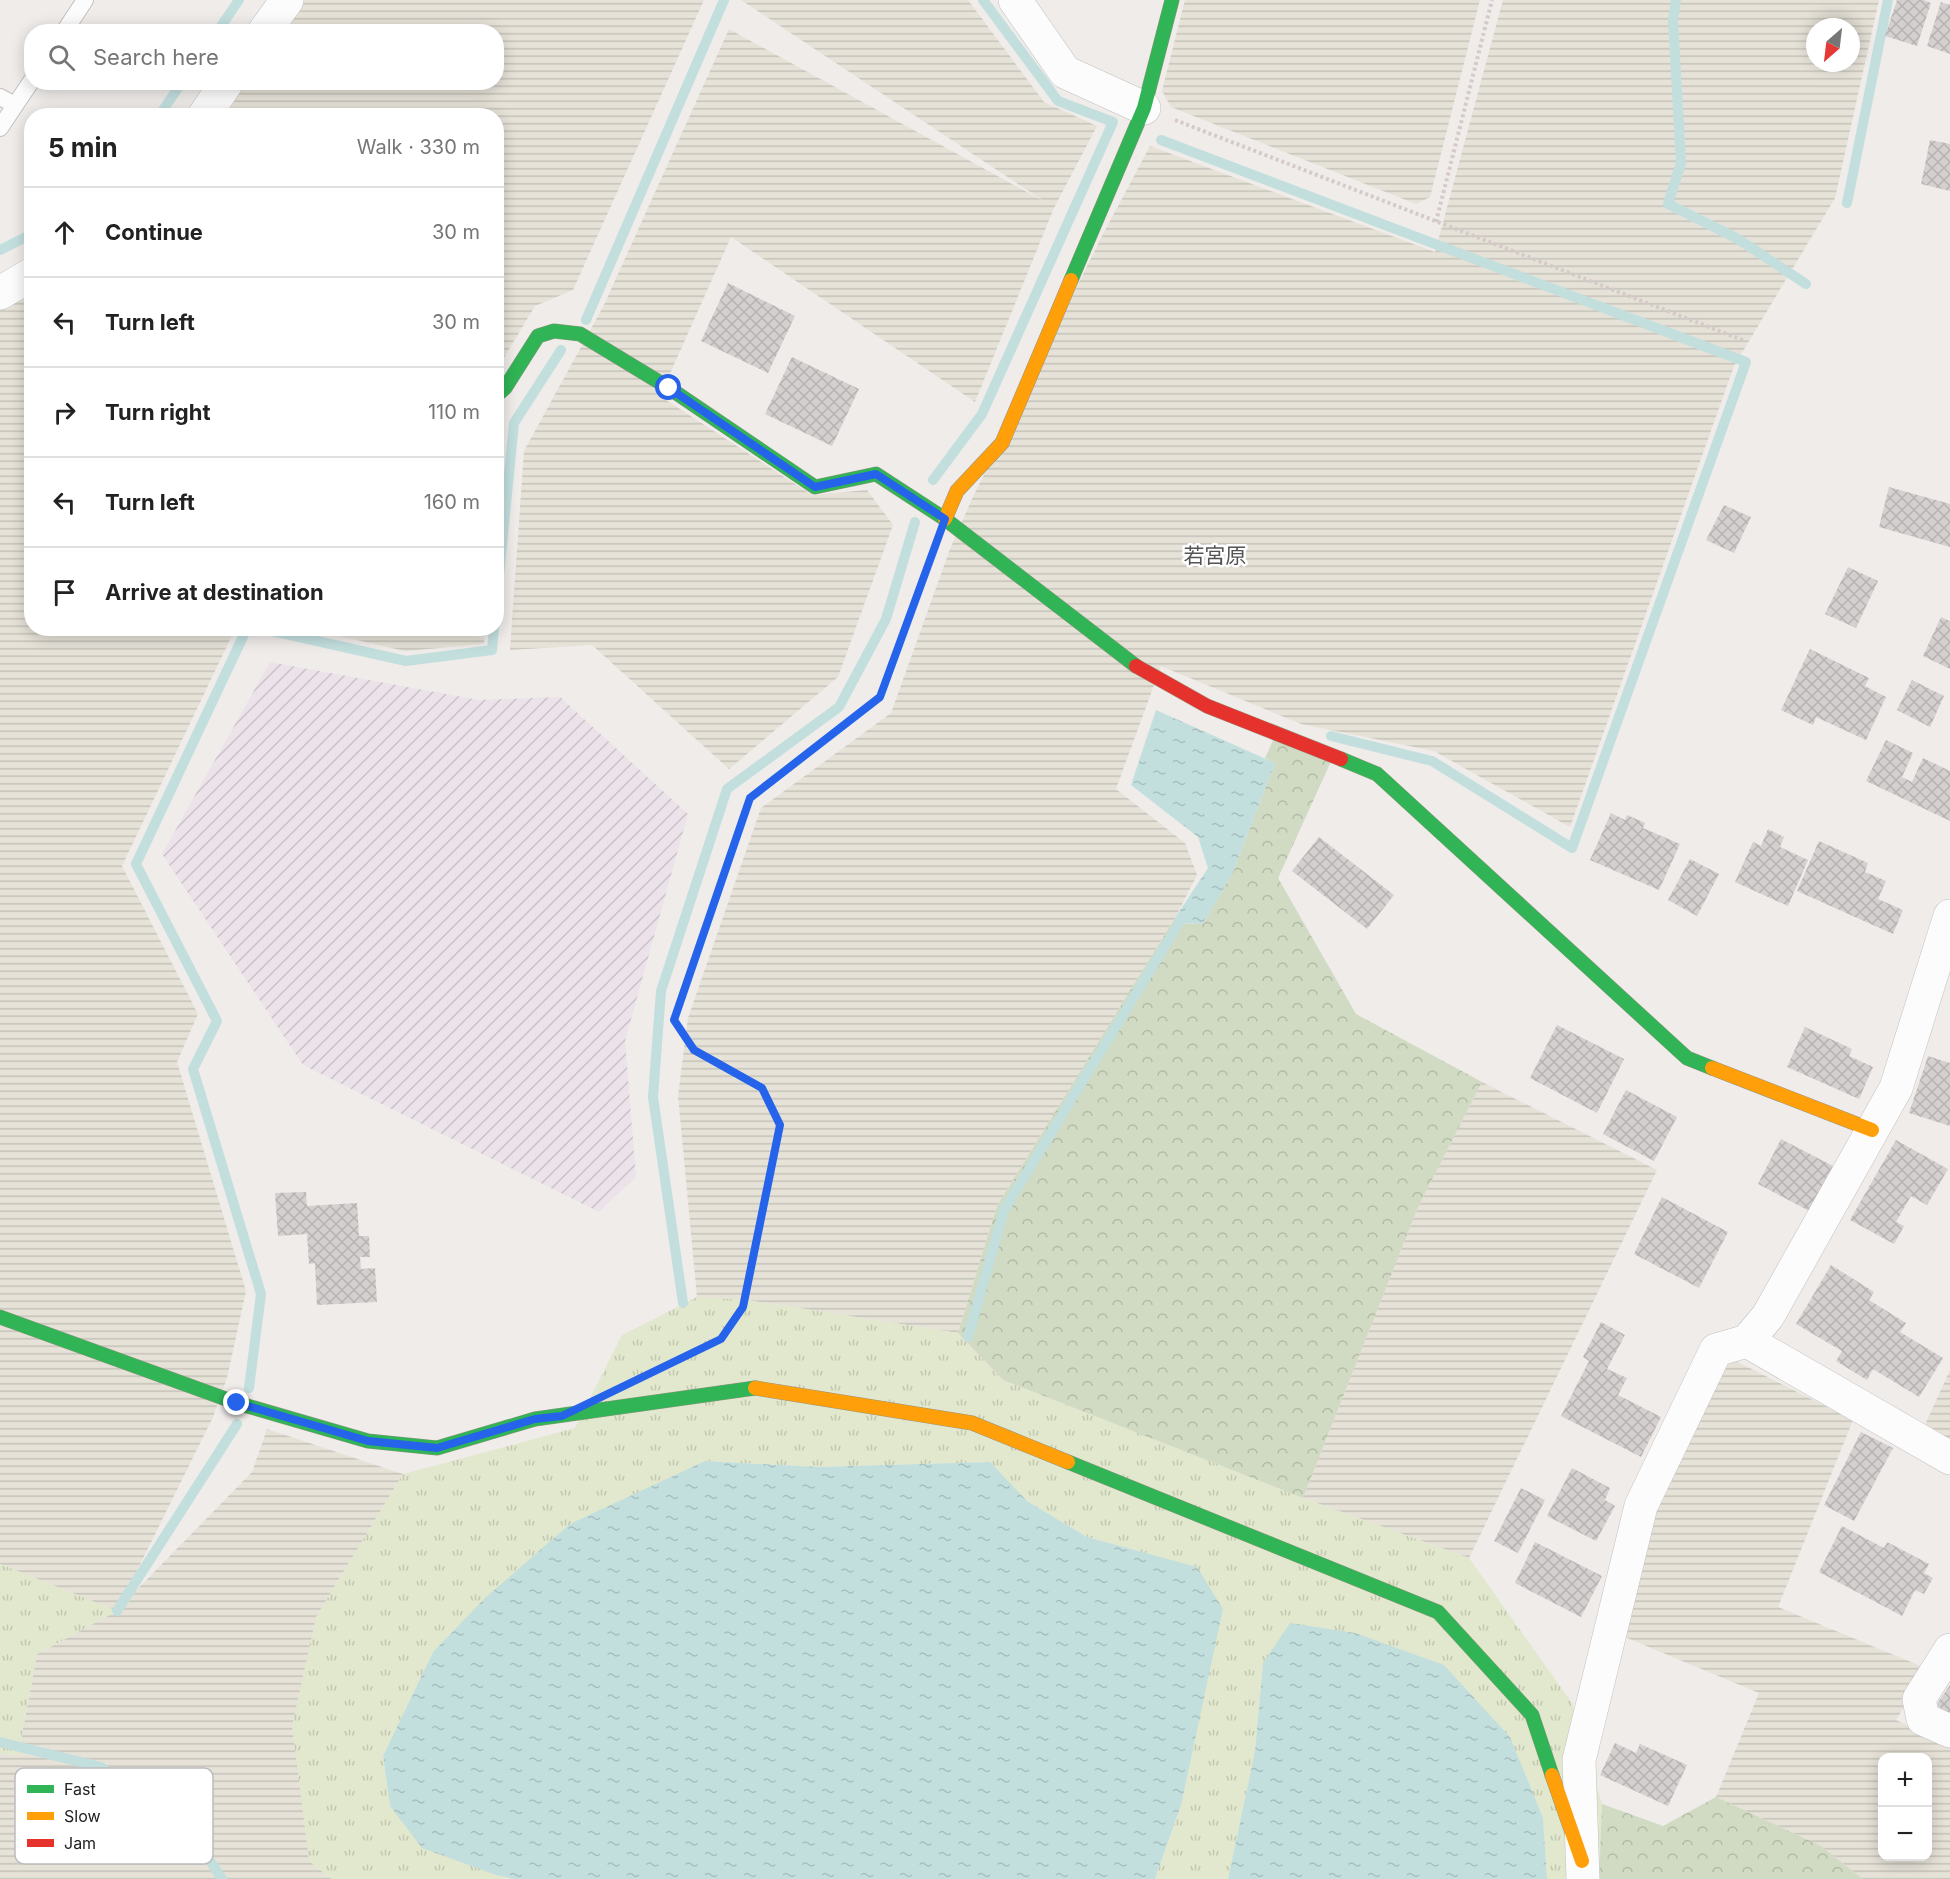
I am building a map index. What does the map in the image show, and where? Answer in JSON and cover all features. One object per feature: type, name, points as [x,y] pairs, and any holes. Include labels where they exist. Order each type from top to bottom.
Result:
[{"type":"street","points":[[270,24],[287,0]]},
{"type":"street","points":[[1015,0],[1065,72],[1144,108]]},
{"type":"street","points":[[945,519],[957,491],[1002,443],[1144,108],[1173,0]]},
{"type":"street","points":[[209,108],[222,90]]},
{"type":"street","points":[[0,293],[24,279]]},
{"type":"street","points":[[504,389],[538,336],[554,332],[580,334],[669,388],[815,487],[876,474],[945,519],[1134,665],[1207,706],[1377,774],[1687,1058],[1872,1130]]},
{"type":"street","points":[[1582,1870],[1579,1760],[1641,1506],[1716,1350],[1747,1341],[1768,1316],[1896,1088],[1950,916]]},
{"type":"street","points":[[0,1317],[237,1403],[368,1441],[437,1448],[535,1419],[754,1388],[972,1423],[1438,1612],[1532,1715],[1582,1870]]},
{"type":"street","points":[[1747,1341],[1950,1458]]},
{"type":"street","points":[[1950,1650],[1919,1699],[1923,1719],[1950,1731]]},
{"type":"lane","points":[[69,24],[85,0]]},
{"type":"lane","points":[[0,128],[8,101],[24,87]]},
{"type":"path","points":[[1436,222],[1492,0]]},
{"type":"path","points":[[1144,108],[1745,341]]},
{"type":"path","points":[[668,1365],[721,1339],[743,1307],[780,1125],[762,1088],[694,1050],[674,1020],[750,798],[880,697],[945,519]]},
{"type":"shaded area","points":[[305,0],[704,0],[573,290],[535,306],[504,357],[504,108],[229,108],[241,90],[504,90],[504,24],[287,24]]},
{"type":"shaded area","points":[[741,0],[968,0],[1044,102],[1097,126],[1054,208],[975,402],[731,237],[660,396],[812,495],[867,490],[893,525],[838,677],[729,769],[592,645],[510,650],[524,451],[604,305],[729,29],[1045,202]]},
{"type":"shaded area","points":[[1185,0],[1480,0],[1430,197],[1416,204],[1171,107],[1162,91]]},
{"type":"shaded area","points":[[1503,0],[1879,0],[1835,198],[1734,366],[1570,827],[1434,751],[1301,724],[1161,666],[1116,789],[1185,843],[1197,875],[1175,918],[997,1206],[958,1333],[747,1300],[697,1297],[678,1096],[688,1018],[761,808],[891,713],[950,549],[972,499],[1101,238],[1150,146],[1435,252]]},
{"type":"shaded area","points":[[24,294],[24,636],[232,636],[122,866],[198,1014],[177,1062],[246,1291],[227,1378],[213,1417],[118,1609],[252,1472],[267,1429],[403,1474],[316,1617],[309,1861],[332,1879],[0,1879],[0,1753],[18,1756],[37,1654],[117,1611],[0,1564],[0,307]]},
{"type":"shaded area","points":[[339,636],[485,636],[484,644],[405,651]]},
{"type":"shaded area","points":[[270,662],[479,700],[560,697],[688,814],[625,1041],[636,1177],[599,1212],[303,1065],[162,854]]},
{"type":"shaded area","points":[[1482,1082],[1657,1170],[1469,1558],[1303,1498],[1418,1207]]},
{"type":"shaded area","points":[[1728,1357],[1853,1420],[1778,1607],[1928,1669],[1896,1720],[1950,1746],[1950,1879],[1863,1879],[1821,1846],[1716,1797],[1759,1693],[1620,1635],[1653,1513]]},
{"type":"shaded area","points":[[1950,1370],[1950,1442],[1924,1427]]},
{"type":"green space","points":[[1276,734],[1333,757],[1278,878],[1356,1014],[1482,1082],[1418,1207],[1303,1498],[1003,1380],[958,1333],[997,1206],[1175,918],[1179,923],[1203,924],[1233,872],[1275,763],[1265,758]]},
{"type":"green space","points":[[697,1297],[747,1300],[958,1333],[1003,1380],[1303,1498],[1469,1558],[1572,1703],[1602,1804],[1599,1879],[1547,1879],[1543,1818],[1263,1663],[1255,1751],[1228,1879],[1155,1879],[1181,1805],[1196,1567],[1087,1537],[1027,1501],[989,1462],[818,1467],[705,1461],[433,1652],[383,1756],[390,1806],[496,1875],[514,1879],[332,1879],[309,1861],[292,1726],[316,1617],[403,1474],[575,1428],[622,1335]]},
{"type":"green space","points":[[0,1564],[117,1611],[37,1654],[18,1756],[0,1753]]},
{"type":"green space","points":[[1716,1797],[1821,1846],[1863,1879],[1599,1879],[1602,1804],[1663,1826]]},
{"type":"water","points":[[1156,710],[1275,763],[1233,872],[1203,924],[1179,923],[1175,918],[1208,868],[1198,837],[1131,785]]},
{"type":"water","points":[[705,1461],[818,1467],[990,1462],[1027,1501],[1087,1537],[1197,1567],[1223,1609],[1181,1805],[1155,1879],[514,1879],[496,1875],[422,1848],[390,1806],[383,1756],[433,1652],[485,1598],[570,1524]]},
{"type":"water","points":[[1290,1623],[1355,1633],[1444,1665],[1510,1737],[1543,1818],[1547,1879],[1228,1879],[1255,1751],[1263,1663]]},
{"type":"building","points":[[1897,0],[1924,0],[1931,3],[1917,46],[1885,36]]},
{"type":"building","points":[[1941,2],[1950,5],[1950,54],[1927,46]]},
{"type":"building","points":[[1930,140],[1950,144],[1950,191],[1921,184]]},
{"type":"building","points":[[728,283],[795,316],[768,373],[701,341]]},
{"type":"building","points":[[792,357],[859,389],[832,446],[765,414]]},
{"type":"building","points":[[1889,487],[1950,504],[1950,547],[1879,527]]},
{"type":"building","points":[[1724,505],[1751,517],[1734,553],[1706,540]]},
{"type":"building","points":[[1848,567],[1878,581],[1856,628],[1825,614]]},
{"type":"building","points":[[1941,617],[1950,621],[1950,669],[1923,656]]},
{"type":"building","points":[[1810,649],[1869,678],[1865,686],[1886,697],[1866,740],[1816,717],[1813,725],[1781,710]]},
{"type":"building","points":[[1912,680],[1944,696],[1930,727],[1897,710]]},
{"type":"building","points":[[1886,740],[1913,753],[1902,777],[1912,782],[1923,758],[1950,771],[1950,821],[1866,781]]},
{"type":"building","points":[[1611,813],[1625,820],[1627,815],[1645,823],[1643,828],[1680,844],[1659,890],[1590,860]]},
{"type":"building","points":[[1768,829],[1784,837],[1780,847],[1808,860],[1788,906],[1735,882],[1753,842],[1761,846]]},
{"type":"building","points":[[1319,837],[1394,895],[1367,929],[1292,871]]},
{"type":"building","points":[[1819,841],[1868,863],[1865,872],[1886,881],[1878,899],[1903,910],[1893,934],[1797,891]]},
{"type":"building","points":[[1690,859],[1719,874],[1697,916],[1668,900]]},
{"type":"building","points":[[1557,1025],[1624,1059],[1597,1113],[1530,1078]]},
{"type":"building","points":[[1805,1027],[1852,1049],[1849,1056],[1873,1067],[1859,1099],[1787,1067]]},
{"type":"building","points":[[1928,1056],[1950,1063],[1950,1126],[1909,1113]]},
{"type":"building","points":[[1626,1090],[1677,1117],[1654,1161],[1603,1134]]},
{"type":"building","points":[[1781,1139],[1835,1167],[1811,1212],[1758,1184]]},
{"type":"building","points":[[1896,1140],[1948,1169],[1927,1205],[1911,1196],[1896,1222],[1904,1226],[1894,1244],[1850,1220]]},
{"type":"building","points":[[306,1192],[307,1206],[357,1203],[359,1236],[369,1236],[370,1257],[360,1257],[361,1269],[375,1268],[377,1302],[317,1305],[315,1263],[309,1264],[307,1234],[278,1236],[275,1193]]},
{"type":"building","points":[[1662,1197],[1728,1232],[1699,1288],[1634,1254]]},
{"type":"building","points":[[1831,1265],[1874,1292],[1869,1300],[1906,1323],[1900,1332],[1943,1358],[1919,1397],[1873,1369],[1867,1380],[1836,1361],[1842,1351],[1796,1324]]},
{"type":"building","points":[[1601,1322],[1625,1335],[1607,1369],[1627,1378],[1618,1395],[1661,1417],[1641,1457],[1561,1416],[1589,1361],[1583,1357]]},
{"type":"building","points":[[1861,1432],[1893,1448],[1854,1521],[1824,1505]]},
{"type":"building","points":[[1572,1468],[1610,1488],[1605,1500],[1615,1506],[1596,1541],[1547,1516]]},
{"type":"building","points":[[1521,1488],[1545,1500],[1518,1553],[1494,1541]]},
{"type":"building","points":[[1842,1526],[1884,1548],[1887,1542],[1929,1564],[1924,1573],[1933,1578],[1924,1594],[1915,1590],[1902,1616],[1819,1572]]},
{"type":"building","points":[[1535,1542],[1602,1576],[1581,1617],[1515,1583]]},
{"type":"building","points":[[1950,1685],[1950,1714],[1936,1705]]},
{"type":"building","points":[[1615,1743],[1636,1753],[1640,1744],[1687,1765],[1668,1806],[1600,1775]]},
{"type":"waterway","points":[[222,24],[239,0]]},
{"type":"waterway","points":[[586,320],[724,0]]},
{"type":"waterway","points":[[933,480],[982,414],[1113,122],[1058,101],[983,0]]},
{"type":"waterway","points":[[1676,0],[1673,20],[1681,163],[1668,204],[1738,239],[1806,284]]},
{"type":"waterway","points":[[1847,203],[1888,0]]},
{"type":"waterway","points":[[164,108],[177,90]]},
{"type":"waterway","points":[[1161,140],[1746,362],[1572,848],[1432,761],[1331,736]]},
{"type":"waterway","points":[[0,250],[24,238]]},
{"type":"waterway","points":[[504,525],[514,423],[561,350]]},
{"type":"waterway","points":[[683,1303],[653,1097],[661,991],[727,789],[839,707],[886,619],[915,522]]},
{"type":"waterway","points":[[243,636],[136,864],[217,1021],[193,1069],[261,1294],[249,1388]]},
{"type":"waterway","points":[[295,636],[406,661],[492,650],[493,636]]},
{"type":"waterway","points":[[968,1337],[1004,1210],[1179,923]]},
{"type":"waterway","points":[[117,1611],[237,1424]]},
{"type":"waterway","points":[[0,1742],[102,1768]]},
{"type":"waterway","points":[[212,1864],[222,1879]]},
{"type":"traffic: fast","points":[[1071,280],[1144,108],[1172,0]]},
{"type":"traffic: fast","points":[[504,389],[538,336],[554,331],[580,334],[669,388],[815,487],[876,474],[945,519],[1136,666]]},
{"type":"traffic: fast","points":[[1341,759],[1377,774],[1687,1058],[1712,1068]]},
{"type":"traffic: fast","points":[[0,1317],[237,1403],[368,1441],[437,1448],[535,1419],[755,1388]]},
{"type":"traffic: fast","points":[[1068,1462],[1438,1612],[1532,1715],[1552,1775]]},
{"type":"traffic: slow","points":[[945,519],[957,491],[1002,443],[1071,280]]},
{"type":"traffic: slow","points":[[1712,1068],[1872,1130]]},
{"type":"traffic: slow","points":[[755,1388],[972,1423],[1068,1462]]},
{"type":"traffic: slow","points":[[1552,1775],[1582,1861]]},
{"type":"traffic: jam","points":[[1136,666],[1207,706],[1341,759]]},
{"type":"district","name":"若宮原","points":[[1215,555]]},
{"type":"route","points":[[237,1403],[368,1441],[437,1448],[535,1419],[562,1416],[721,1339],[743,1307],[780,1125],[762,1088],[694,1050],[674,1020],[750,798],[880,697],[945,519],[876,474],[815,487],[669,388]]}]
